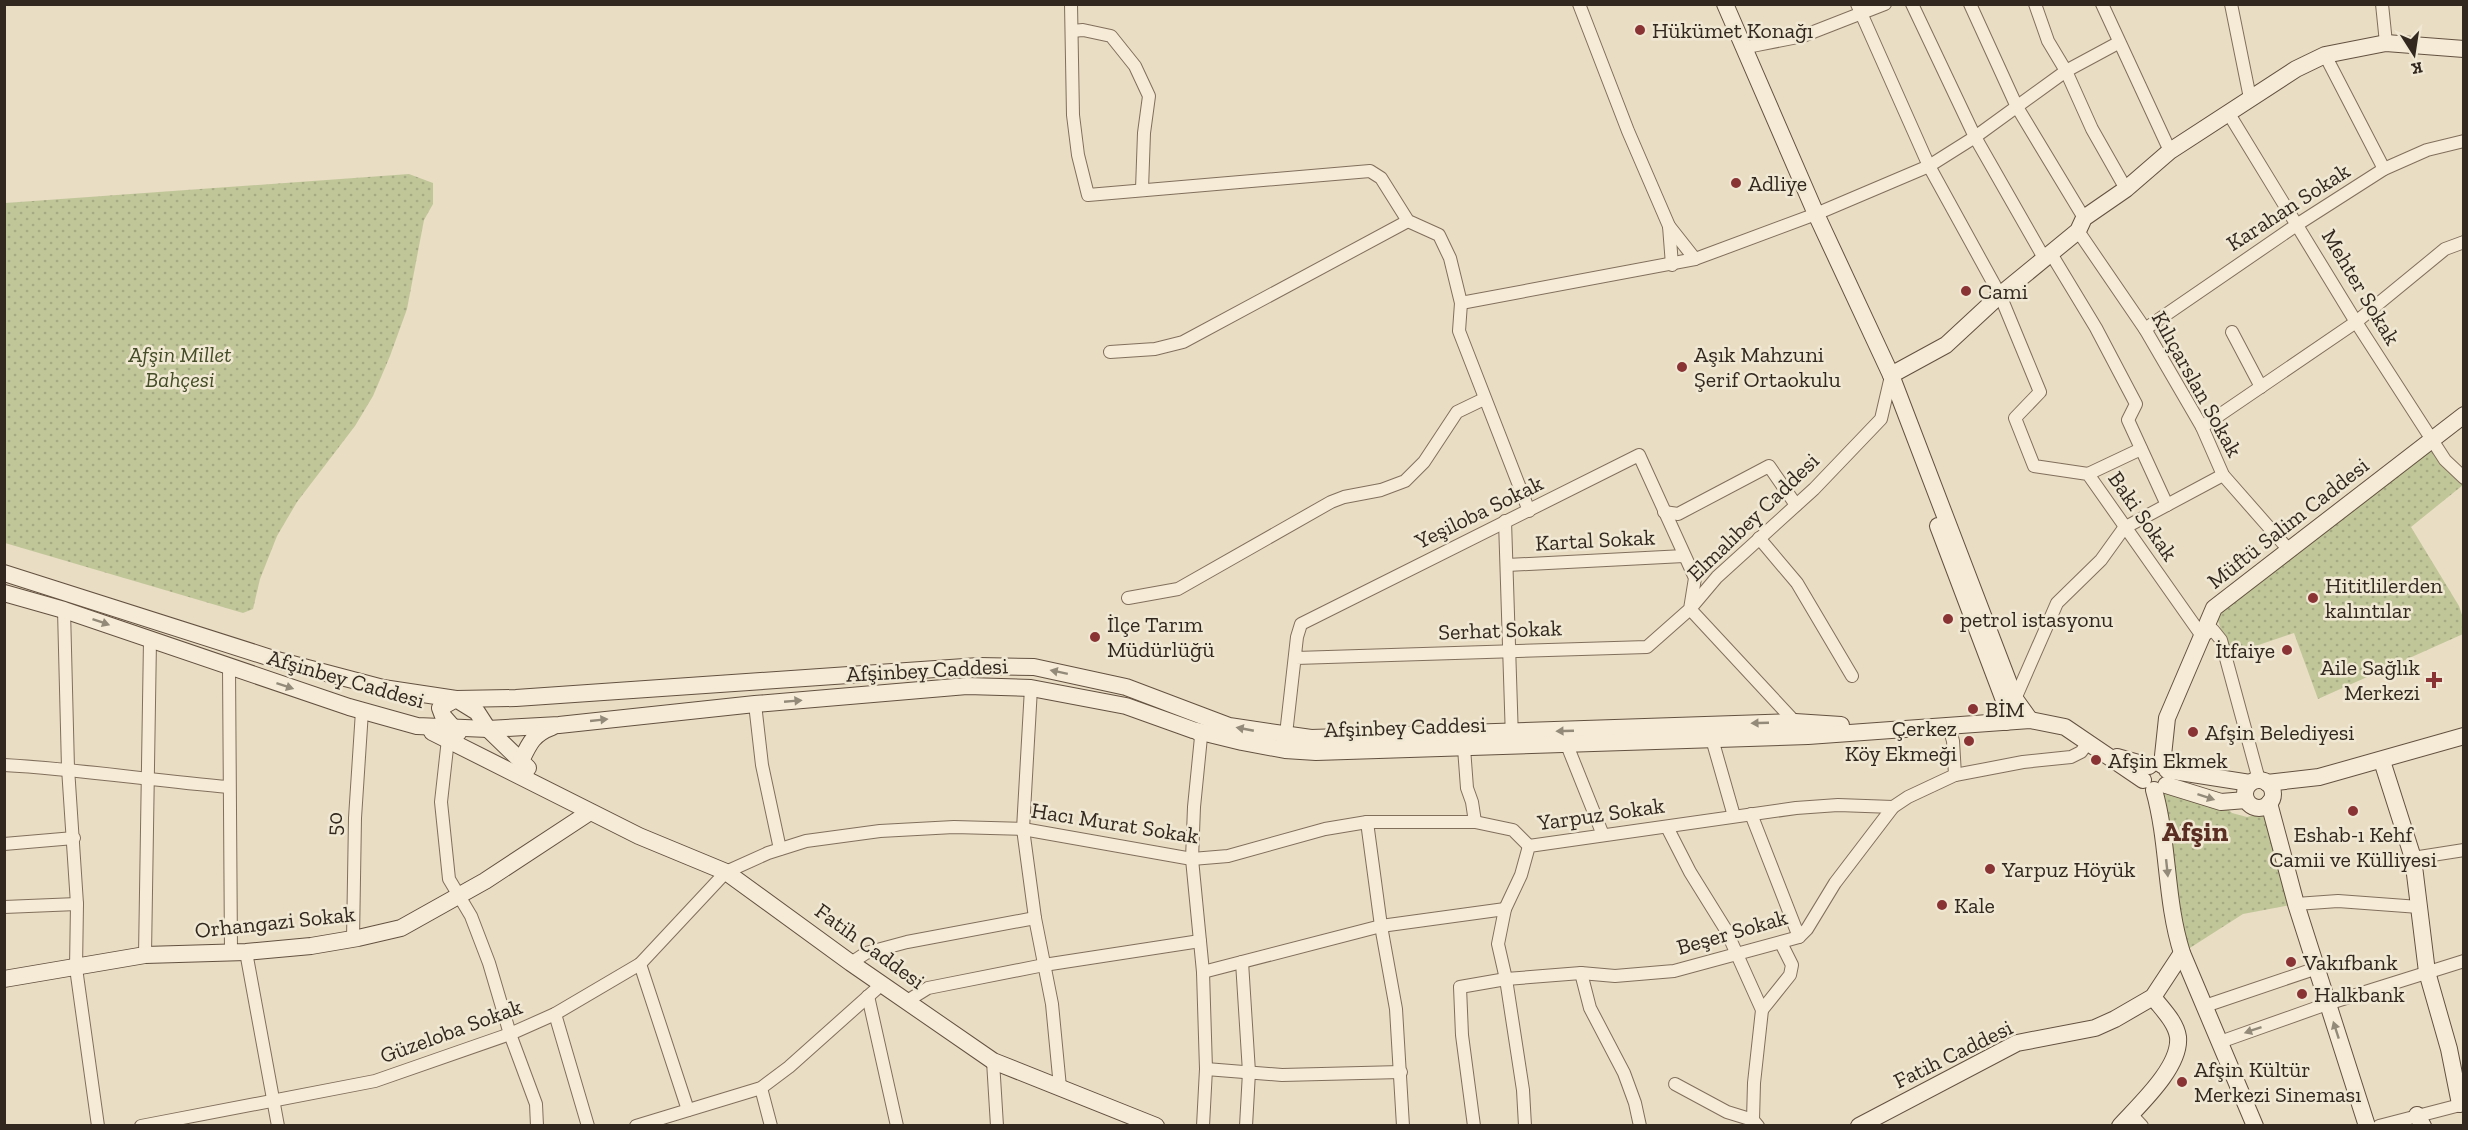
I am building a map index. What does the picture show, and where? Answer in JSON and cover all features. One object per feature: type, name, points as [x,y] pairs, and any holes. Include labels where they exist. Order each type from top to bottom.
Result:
[{"type":"street","points":[[1071,4],[1073,115],[1078,155],[1088,195],[1370,171],[1382,178],[1408,220],[1440,235],[1450,258],[1461,303],[1459,331],[1529,511]]},
{"type":"street","points":[[1579,4],[1628,131],[1669,226],[1695,259]]},
{"type":"street","points":[[1725,4],[1816,214],[1891,375],[2015,699],[2030,720]]},
{"type":"street","points":[[1746,51],[1752,46],[1803,36],[1859,9],[1885,4]]},
{"type":"street","points":[[1912,4],[1975,137],[2047,255],[2096,328],[2136,404],[2128,420],[2167,505]]},
{"type":"street","name":"Kılıçarslan Sokak","points":[[1970,4],[2017,107],[2081,225],[2202,427],[2223,475],[2288,549]]},
{"type":"street","points":[[2035,4],[2048,41],[2066,71],[2092,129],[2126,189]]},
{"type":"street","points":[[2102,4],[2118,43],[2170,151]]},
{"type":"street","points":[[2231,4],[2250,98]]},
{"type":"street","points":[[2382,4],[2386,43]]},
{"type":"street","points":[[1859,9],[1929,166],[2000,295]]},
{"type":"street","points":[[1072,31],[1083,30],[1111,36],[1135,66],[1149,96],[1144,132],[1142,189]]},
{"type":"street","points":[[1461,303],[1695,259],[1816,214],[1929,166],[1975,137],[2066,71],[2118,43]]},
{"type":"street","points":[[1891,375],[1946,345],[2000,295],[2170,151],[2296,69],[2325,55],[2386,43],[2463,49]]},
{"type":"street","points":[[2325,55],[2384,169]]},
{"type":"street","name":"Mehter Sokak","points":[[2229,114],[2356,322],[2445,460],[2463,478]]},
{"type":"street","name":"Karahan Sokak","points":[[2145,329],[2298,224],[2384,169],[2427,150],[2463,141]]},
{"type":"street","points":[[1110,352],[1155,349],[1183,342],[1408,220]]},
{"type":"street","points":[[1669,226],[1672,264]]},
{"type":"street","points":[[2202,427],[2356,322],[2445,249],[2463,242]]},
{"type":"street","name":"Baki Sokak","points":[[2000,295],[2040,392],[2015,418],[2034,466],[2088,474],[2202,636]]},
{"type":"street","points":[[2232,332],[2260,387]]},
{"type":"street","points":[[1891,375],[1892,412],[1919,475],[2005,703],[2006,722]]},
{"type":"street","name":"Elmalıbey Caddesi","points":[[1796,729],[1690,609],[1717,577],[1796,505],[1881,418],[1891,375]]},
{"type":"street","points":[[1128,598],[1179,589],[1330,502],[1381,490],[1405,481],[1424,462],[1457,412],[1484,399]]},
{"type":"street","name":"Müftü Salim Caddesi","points":[[2157,776],[2167,718],[2214,608],[2463,415]]},
{"type":"street","points":[[2088,474],[2141,449]]},
{"type":"street","name":"Yeşiloba Sokak","points":[[1285,743],[1301,624],[1639,455],[1695,578]]},
{"type":"street","points":[[1664,512],[1678,514],[1769,466],[1796,505]]},
{"type":"street","points":[[2015,699],[2057,603],[2101,560],[2124,528],[2223,475]]},
{"type":"street","points":[[1506,521],[1512,740]]},
{"type":"street","points":[[1759,538],[1797,583],[1852,676]]},
{"type":"street","name":"Kartal Sokak","points":[[1507,565],[1684,556]]},
{"type":"street","name":"Afşinbey Caddesi","points":[[4,573],[277,660],[383,688],[456,699],[516,698],[979,666],[1034,667],[1126,687],[1228,726],[1316,752],[1464,748],[1512,740],[1567,745],[1712,739],[1796,729]]},
{"type":"street","points":[[1690,609],[1695,578],[1717,577]]},
{"type":"street","name":"Afşinbey Caddesi","points":[[4,593],[64,610],[362,711],[450,734],[967,686],[1031,688],[1126,706],[1193,730],[1285,743],[1311,738],[1512,740],[1796,729],[1902,730],[1948,724],[2030,720],[2065,727],[2087,744],[2157,776]]},
{"type":"street","name":"Serhat Sokak","points":[[1296,658],[1647,647],[1690,609]]},
{"type":"street","points":[[64,610],[68,768],[77,904],[76,968],[98,1125]]},
{"type":"street","points":[[2202,636],[2213,630],[2221,640],[2296,904],[2367,1125]]},
{"type":"street","points":[[145,955],[150,640]]},
{"type":"street","points":[[230,667],[229,787],[239,952],[278,1125]]},
{"type":"street","points":[[1031,688],[1023,829],[1035,918],[1052,1004],[1060,1087]]},
{"type":"street","points":[[537,1125],[536,1104],[510,1034],[489,963],[471,916],[449,879],[441,802],[450,734],[440,708],[456,699],[477,712],[488,729],[560,797]]},
{"type":"street","points":[[755,704],[762,765],[780,849]]},
{"type":"street","name":"50","points":[[353,939],[355,818],[362,711]]},
{"type":"street","points":[[1948,724],[1953,741],[1955,775]]},
{"type":"street","points":[[521,761],[530,740],[540,732],[558,725]]},
{"type":"street","points":[[1193,730],[1202,737],[1194,807],[1192,860],[1203,972],[1206,1069],[1203,1125]]},
{"type":"street","name":"Fatih Caddesi","points":[[450,734],[537,786],[639,836],[726,872],[851,963],[993,1061],[1156,1125]]},
{"type":"street","points":[[2246,800],[2245,791],[2263,790],[2319,777],[2382,761],[2463,736]]},
{"type":"street","points":[[1712,739],[1734,816]]},
{"type":"street","name":"Beşer Sokak","points":[[1474,1125],[1462,1035],[1460,987],[1581,973],[1615,976],[1674,971],[1799,937],[1807,929],[1835,884],[1893,807],[1908,797],[1955,775],[2023,762],[2071,757],[2081,752],[2087,744]]},
{"type":"street","points":[[1567,745],[1603,835]]},
{"type":"street","points":[[1464,748],[1467,788],[1475,822]]},
{"type":"street","points":[[2379,1125],[2420,1120],[2462,1104],[2459,1072],[2427,972],[2413,858],[2382,761]]},
{"type":"street","points":[[4,765],[68,768],[149,780],[229,787]]},
{"type":"street","points":[[2157,776],[2263,790]]},
{"type":"street","points":[[2157,776],[2221,802],[2246,800],[2257,808],[2263,790]]},
{"type":"street","points":[[2157,776],[2173,925],[2182,953],[2255,1125]]},
{"type":"street","name":"Yarpuz Sokak","points":[[1525,1125],[1523,1090],[1506,980],[1498,944],[1505,909],[1521,875],[1529,846],[1751,814],[1839,805],[1893,807]]},
{"type":"street","name":"Orhangazi Sokak","points":[[4,980],[145,955],[239,952],[353,939],[401,928],[460,895],[590,812]]},
{"type":"street","points":[[1751,814],[1799,937]]},
{"type":"street","points":[[1367,822],[1381,926],[1396,1009],[1403,1125]]},
{"type":"street","name":"Hacı Murat Sokak","points":[[726,872],[780,849],[806,841],[880,831],[954,827],[1023,829],[1192,860],[1228,856],[1325,829],[1367,822],[1475,822],[1514,830],[1529,846]]},
{"type":"street","points":[[1667,827],[1690,872],[1725,930],[1762,1010],[1754,1083],[1756,1123],[1727,1112],[1675,1084]]},
{"type":"street","points":[[4,844],[74,838]]},
{"type":"street","points":[[2413,858],[2463,850]]},
{"type":"street","name":"Güzeloba Sokak","points":[[141,1125],[375,1082],[510,1034],[555,1014],[640,964],[726,872]]},
{"type":"street","points":[[2296,904],[2338,901],[2419,907]]},
{"type":"street","points":[[4,907],[77,904]]},
{"type":"street","points":[[1203,972],[1381,926],[1505,909]]},
{"type":"street","points":[[851,963],[866,953],[907,942],[1035,918]]},
{"type":"street","points":[[907,1001],[928,988],[1044,965],[1200,941]]},
{"type":"street","points":[[1762,1010],[1790,975],[1792,966],[1781,943]]},
{"type":"street","name":"Fatih Caddesi","points":[[1859,1125],[2016,1043],[2095,1028],[2115,1019],[2153,997],[2182,953]]},
{"type":"street","points":[[1242,962],[1244,1025],[1249,1072],[1246,1125]]},
{"type":"street","points":[[2220,1042],[2327,1004],[2463,962]]},
{"type":"street","points":[[640,964],[688,1110]]},
{"type":"street","points":[[2205,1006],[2317,968]]},
{"type":"street","points":[[1581,973],[1590,1008],[1624,1073],[1640,1125]]},
{"type":"street","points":[[636,1125],[761,1088],[789,1067],[882,984]]},
{"type":"street","points":[[868,996],[897,1125]]},
{"type":"street","points":[[2131,1122],[2177,1054],[2178,1036],[2173,1022],[2153,997]]},
{"type":"street","points":[[555,1014],[588,1125]]},
{"type":"street","points":[[993,1061],[997,1125]]},
{"type":"street","points":[[1206,1069],[1324,1076],[1401,1072]]},
{"type":"street","points":[[761,1088],[771,1125]]},
{"type":"green space","name":"Afşin Millet Bahçesi","points":[[409,174],[433,183],[433,204],[424,220],[407,309],[373,396],[355,426],[297,502],[277,536],[260,579],[253,609],[243,613],[5,543],[5,203]]},
{"type":"green space","points":[[2433,440],[2463,478],[2463,485],[2411,527],[2459,606],[2463,618],[2463,634],[2318,699],[2294,633],[2229,655],[2214,608]]},
{"type":"green space","points":[[2159,790],[2221,802],[2232,813],[2247,817],[2262,813],[2296,904],[2243,914],[2182,953]]},
{"type":"place","name":"Hükümet Konağı","points":[[1640,30]]},
{"type":"place","name":"Adliye","points":[[1736,183]]},
{"type":"place","name":"Cami","points":[[1966,291]]},
{"type":"place","name":"Aşık Mahzuni Şerif Ortaokulu","points":[[1682,367]]},
{"type":"place","name":"Hititlilerden kalıntılar","points":[[2313,598]]},
{"type":"place","name":"petrol istasyonu","points":[[1948,619]]},
{"type":"place","name":"İlçe Tarım Müdürlüğü","points":[[1095,637]]},
{"type":"place","name":"İtfaiye","points":[[2287,650]]},
{"type":"place","name":"Aile Sağlık Merkezi","points":[[2434,680]]},
{"type":"place","name":"BİM","points":[[1973,709]]},
{"type":"place","name":"Afşin Belediyesi","points":[[2193,732]]},
{"type":"place","name":"Çerkez Köy Ekmeği","points":[[1969,741]]},
{"type":"place","name":"Afşin Ekmek","points":[[2096,760]]},
{"type":"place","name":"Eshab-ı Kehf Camii ve Külliyesi","points":[[2353,811]]},
{"type":"place","name":"Yarpuz Höyük","points":[[1990,869]]},
{"type":"place","name":"Kale","points":[[1942,905]]},
{"type":"place","name":"Vakıfbank","points":[[2291,962]]},
{"type":"place","name":"Halkbank","points":[[2302,994]]},
{"type":"place","name":"Afşin Kültür Merkezi Sineması","points":[[2182,1082]]},
{"type":"district","name":"Afşin","points":[[2195,831]]}]
